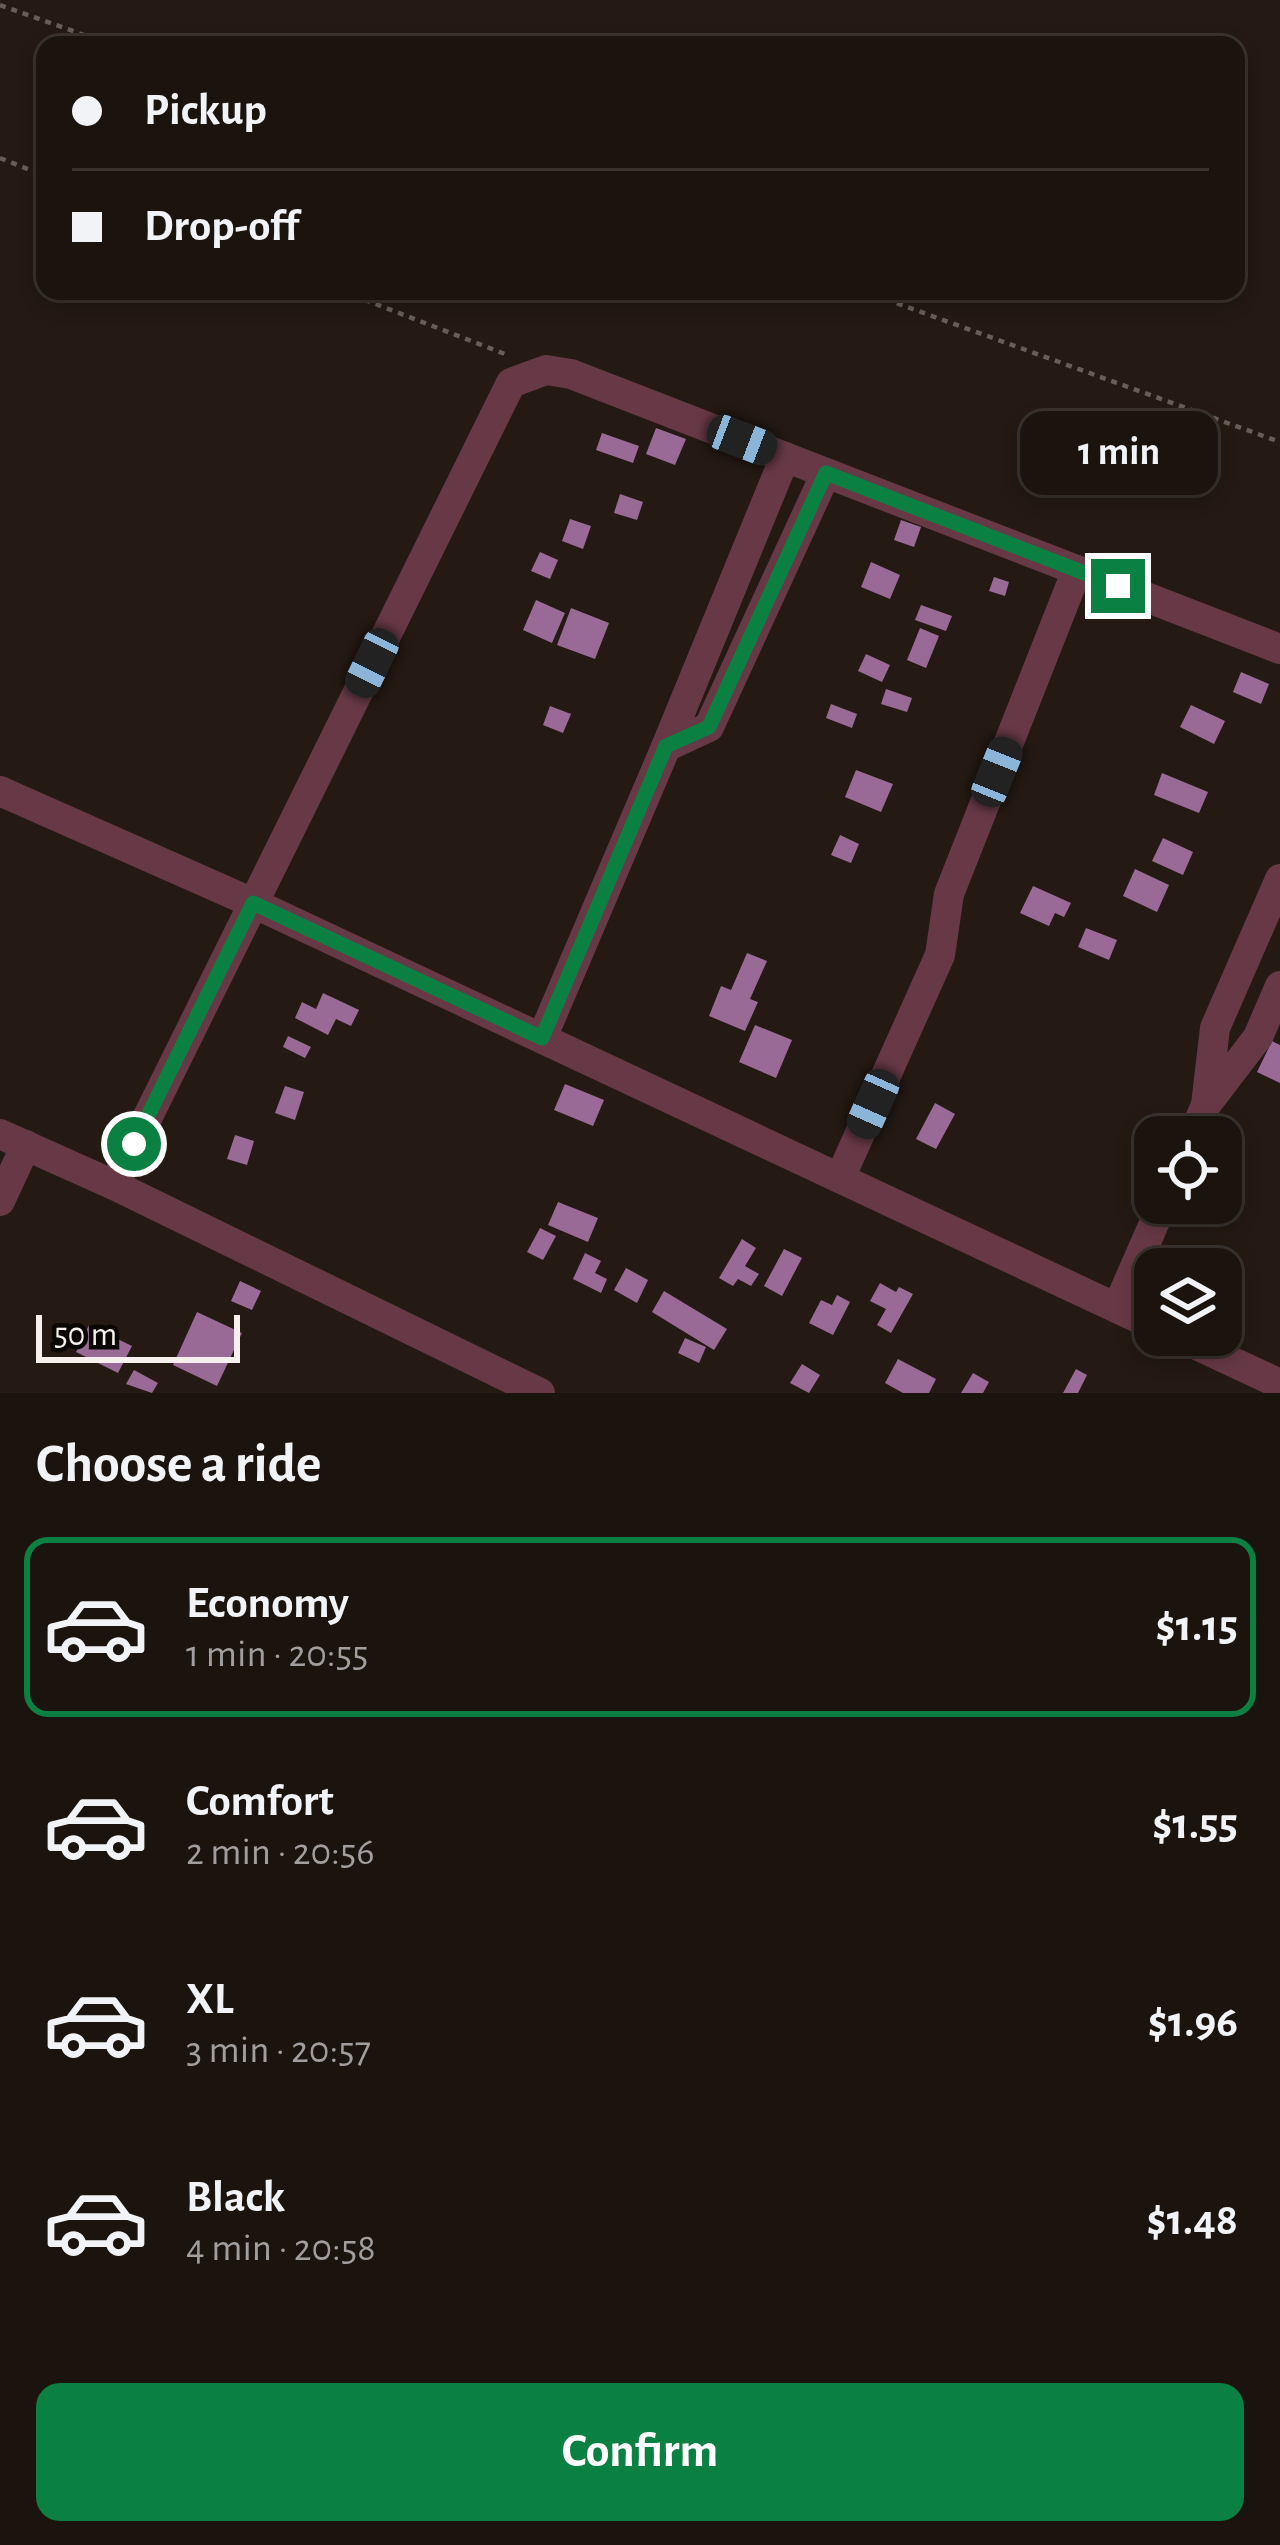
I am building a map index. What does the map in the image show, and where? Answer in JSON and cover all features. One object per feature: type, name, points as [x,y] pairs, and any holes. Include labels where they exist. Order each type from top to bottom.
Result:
[{"type":"street","points":[[113,1185],[511,383],[546,370],[571,374],[1280,649]]},
{"type":"street","points":[[542,1038],[785,457]]},
{"type":"street","points":[[666,746],[709,727],[826,473]]},
{"type":"street","points":[[840,1178],[940,956],[949,894],[1077,570]]},
{"type":"street","points":[[0,790],[253,903],[1134,1316]]},
{"type":"street","points":[[1206,1105],[1215,1028],[1280,879]]},
{"type":"street","points":[[1201,1116],[1258,1037],[1280,986]]},
{"type":"street","points":[[0,1201],[13,1139],[540,1393]]},
{"type":"street","points":[[1118,1308],[1154,1224]]},
{"type":"street","points":[[1220,1356],[1280,1384]]},
{"type":"path","points":[[0,5],[87,36]]},
{"type":"path","points":[[0,158],[36,172]]},
{"type":"path","points":[[365,300],[546,370]]},
{"type":"path","points":[[888,300],[1280,442]]},
{"type":"building","points":[[656,428],[686,439],[675,465],[646,454]]},
{"type":"building","points":[[602,433],[639,446],[633,463],[596,450]]},
{"type":"building","points":[[620,494],[643,502],[637,520],[614,513]]},
{"type":"building","points":[[570,519],[591,526],[583,549],[562,541]]},
{"type":"building","points":[[901,520],[921,527],[914,547],[894,540]]},
{"type":"building","points":[[540,552],[558,560],[550,579],[531,571]]},
{"type":"building","points":[[871,562],[900,575],[890,599],[861,587]]},
{"type":"building","points":[[994,577],[1009,582],[1005,596],[989,591]]},
{"type":"building","points":[[536,600],[565,613],[552,643],[523,630]]},
{"type":"building","points":[[921,605],[952,616],[946,631],[915,620]]},
{"type":"building","points":[[571,608],[609,623],[595,659],[557,645]]},
{"type":"building","points":[[920,628],[939,636],[926,668],[907,660]]},
{"type":"building","points":[[866,654],[890,665],[882,682],[858,671]]},
{"type":"building","points":[[1241,672],[1269,684],[1261,704],[1233,692]]},
{"type":"building","points":[[886,689],[912,698],[907,712],[881,704]]},
{"type":"building","points":[[831,704],[857,714],[852,728],[826,718]]},
{"type":"building","points":[[1191,705],[1225,721],[1214,744],[1180,727]]},
{"type":"building","points":[[550,706],[571,714],[563,733],[543,725]]},
{"type":"building","points":[[856,770],[893,784],[881,812],[845,797]]},
{"type":"building","points":[[1162,773],[1208,792],[1199,813],[1154,795]]},
{"type":"building","points":[[840,835],[859,844],[851,863],[831,855]]},
{"type":"building","points":[[1163,838],[1193,852],[1183,875],[1152,861]]},
{"type":"building","points":[[1135,869],[1169,885],[1157,912],[1123,896]]},
{"type":"building","points":[[1033,886],[1071,903],[1064,917],[1055,913],[1049,926],[1020,913]]},
{"type":"building","points":[[1086,928],[1117,940],[1109,960],[1078,947]]},
{"type":"building","points":[[747,953],[767,961],[750,999],[758,1002],[745,1031],[709,1016],[721,986],[731,990]]},
{"type":"building","points":[[323,993],[359,1010],[351,1026],[336,1019],[328,1035],[295,1018],[302,1002],[316,1009]]},
{"type":"building","points":[[755,1025],[792,1040],[776,1078],[739,1062]]},
{"type":"building","points":[[288,1036],[311,1047],[305,1058],[283,1047]]},
{"type":"building","points":[[1272,1041],[1280,1045],[1280,1083],[1257,1072]]},
{"type":"building","points":[[565,1084],[604,1100],[593,1126],[554,1110]]},
{"type":"building","points":[[285,1086],[304,1092],[295,1120],[275,1113]]},
{"type":"building","points":[[935,1103],[955,1114],[936,1149],[916,1139]]},
{"type":"building","points":[[235,1135],[254,1141],[247,1165],[227,1159]]},
{"type":"building","points":[[558,1202],[598,1218],[588,1242],[548,1225]]},
{"type":"building","points":[[540,1228],[556,1236],[543,1260],[527,1252]]},
{"type":"building","points":[[742,1239],[756,1248],[745,1266],[759,1274],[751,1286],[738,1279],[733,1286],[719,1278]]},
{"type":"building","points":[[784,1249],[802,1258],[782,1296],[764,1286]]},
{"type":"building","points":[[585,1253],[601,1261],[595,1273],[607,1279],[601,1293],[573,1279]]},
{"type":"building","points":[[626,1268],[648,1280],[637,1303],[614,1290]]},
{"type":"building","points":[[240,1281],[261,1291],[252,1310],[231,1301]]},
{"type":"building","points":[[880,1283],[913,1294],[891,1333],[877,1325],[886,1309],[870,1301]]},
{"type":"building","points":[[664,1291],[727,1329],[714,1350],[652,1312]]},
{"type":"building","points":[[837,1295],[850,1302],[833,1335],[809,1323],[821,1300],[832,1305]]},
{"type":"building","points":[[197,1312],[242,1333],[217,1386],[173,1365]]},
{"type":"building","points":[[89,1325],[132,1346],[118,1373],[76,1352]]},
{"type":"building","points":[[685,1338],[706,1347],[699,1363],[678,1353]]},
{"type":"building","points":[[898,1359],[936,1379],[929,1393],[903,1393],[885,1383]]},
{"type":"building","points":[[802,1364],[820,1375],[809,1393],[790,1383]]},
{"type":"building","points":[[1076,1369],[1087,1375],[1078,1393],[1063,1393]]},
{"type":"building","points":[[134,1370],[158,1383],[152,1393],[126,1384]]},
{"type":"building","points":[[973,1373],[989,1382],[983,1393],[961,1393]]},
{"type":"route","points":[[134,1144],[253,903],[542,1038],[666,746],[709,727],[826,473],[1118,586]]}]
